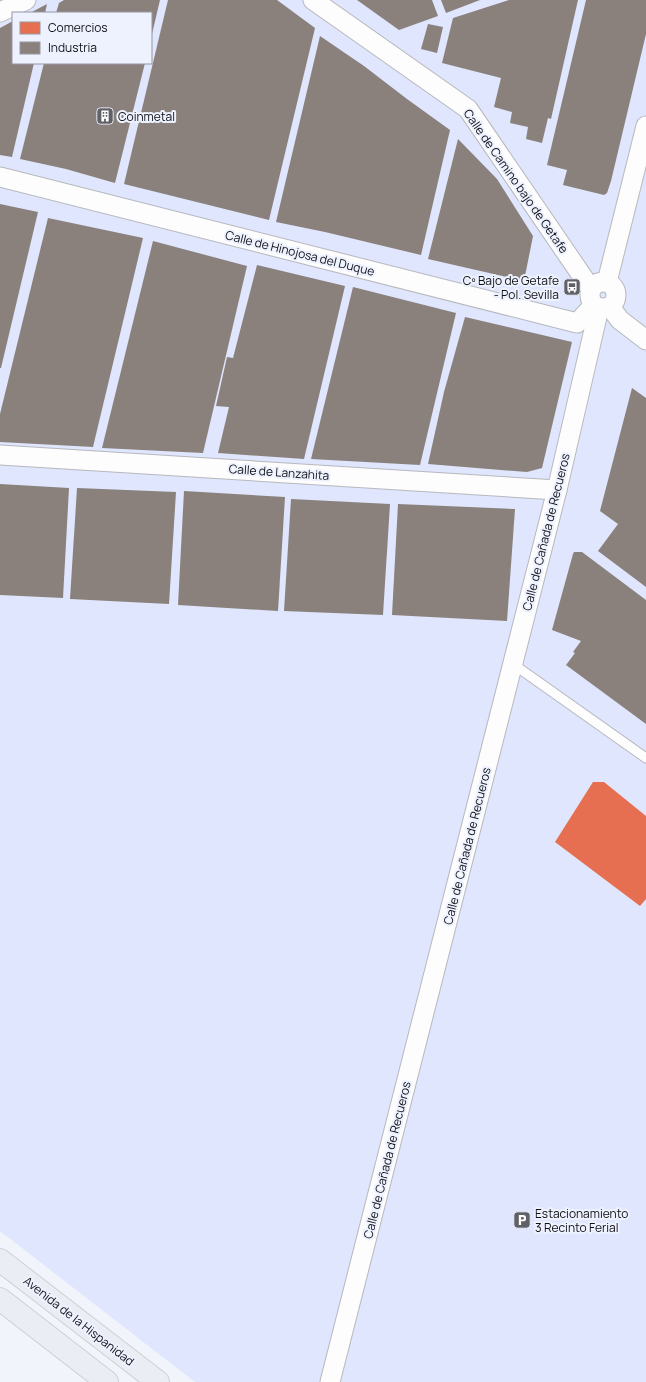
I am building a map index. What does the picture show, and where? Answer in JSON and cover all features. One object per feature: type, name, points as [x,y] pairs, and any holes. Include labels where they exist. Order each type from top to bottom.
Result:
[{"type":"main road","name":"Avenida de la Hispanidad","points":[[0,1260],[158,1382]]},
{"type":"main road","points":[[0,1300],[107,1382]]},
{"type":"street","points":[[0,12],[26,0]]},
{"type":"street","name":"Calle de Camino bajo de Getafe","points":[[312,0],[468,109],[600,298],[620,320],[646,340]]},
{"type":"street","name":"Calle de Cañada de Recueros","points":[[330,1382],[557,490],[600,298],[646,126]]},
{"type":"street","name":"Calle de Hinojosa del Duque","points":[[0,177],[577,323],[600,298]]},
{"type":"street","name":"Calle de Lanzahita","points":[[0,455],[557,490]]},
{"type":"lane","points":[[513,664],[646,758]]},
{"type":"shaded area","points":[[0,0],[646,0],[646,1382],[195,1382],[0,1231]]},
{"type":"building: Comercios","points":[[593,782],[604,782],[646,816],[646,899],[640,906],[555,842]]},
{"type":"building: Industria","points":[[64,0],[160,0],[152,34],[152,12],[56,12],[59,3]]},
{"type":"building: Industria","points":[[168,0],[277,0],[315,28],[269,220],[124,184]]},
{"type":"building: Industria","points":[[357,0],[432,0],[438,16],[399,30]]},
{"type":"building: Industria","points":[[441,0],[480,0],[446,13]]},
{"type":"building: Industria","points":[[509,0],[578,0],[551,119],[548,118],[542,143],[526,139],[528,127],[510,123],[512,112],[494,107],[501,78],[442,63],[453,18]]},
{"type":"building: Industria","points":[[586,0],[646,0],[646,34],[611,181],[607,193],[604,195],[563,185],[567,170],[547,165]]},
{"type":"building: Industria","points":[[47,4],[45,12],[32,12]]},
{"type":"building: Industria","points":[[12,22],[12,64],[34,64],[12,157],[0,155],[0,28]]},
{"type":"building: Industria","points":[[428,24],[443,27],[437,53],[421,49]]},
{"type":"building: Industria","points":[[320,36],[364,66],[450,130],[421,255],[276,222]]},
{"type":"building: Industria","points":[[44,64],[145,64],[115,183],[66,169],[20,159]]},
{"type":"building: Industria","points":[[458,139],[497,179],[533,236],[524,281],[428,259]]},
{"type":"building: Industria","points":[[0,204],[38,212],[1,368],[0,368]]},
{"type":"building: Industria","points":[[48,218],[143,238],[93,447],[0,442],[0,414]]},
{"type":"building: Industria","points":[[153,241],[247,266],[203,453],[102,448]]},
{"type":"building: Industria","points":[[257,265],[345,286],[304,459],[218,453],[229,407],[216,406],[227,357],[233,358]]},
{"type":"building: Industria","points":[[353,287],[456,313],[420,465],[311,459]]},
{"type":"building: Industria","points":[[465,317],[572,342],[542,468],[527,472],[428,464],[444,392]]},
{"type":"building: Industria","points":[[632,388],[646,398],[646,587],[598,551],[618,524],[600,511]]},
{"type":"building: Industria","points":[[0,484],[69,488],[63,598],[0,595]]},
{"type":"building: Industria","points":[[77,488],[176,492],[169,604],[70,599]]},
{"type":"building: Industria","points":[[184,491],[285,497],[278,611],[178,605]]},
{"type":"building: Industria","points":[[291,499],[390,504],[383,615],[284,611]]},
{"type":"building: Industria","points":[[398,504],[515,509],[507,621],[392,615]]},
{"type":"building: Industria","points":[[574,552],[582,552],[646,600],[646,724],[566,665],[575,653],[573,652],[581,641],[552,630]]},
{"type":"place","name":"Coinmetal","points":[[105,116]]},
{"type":"place","name":"Cº Bajo de Getafe - Pol. Sevilla","points":[[572,287]]},
{"type":"place","name":"Estacionamiento 3 Recinto Ferial","points":[[522,1220]]}]
